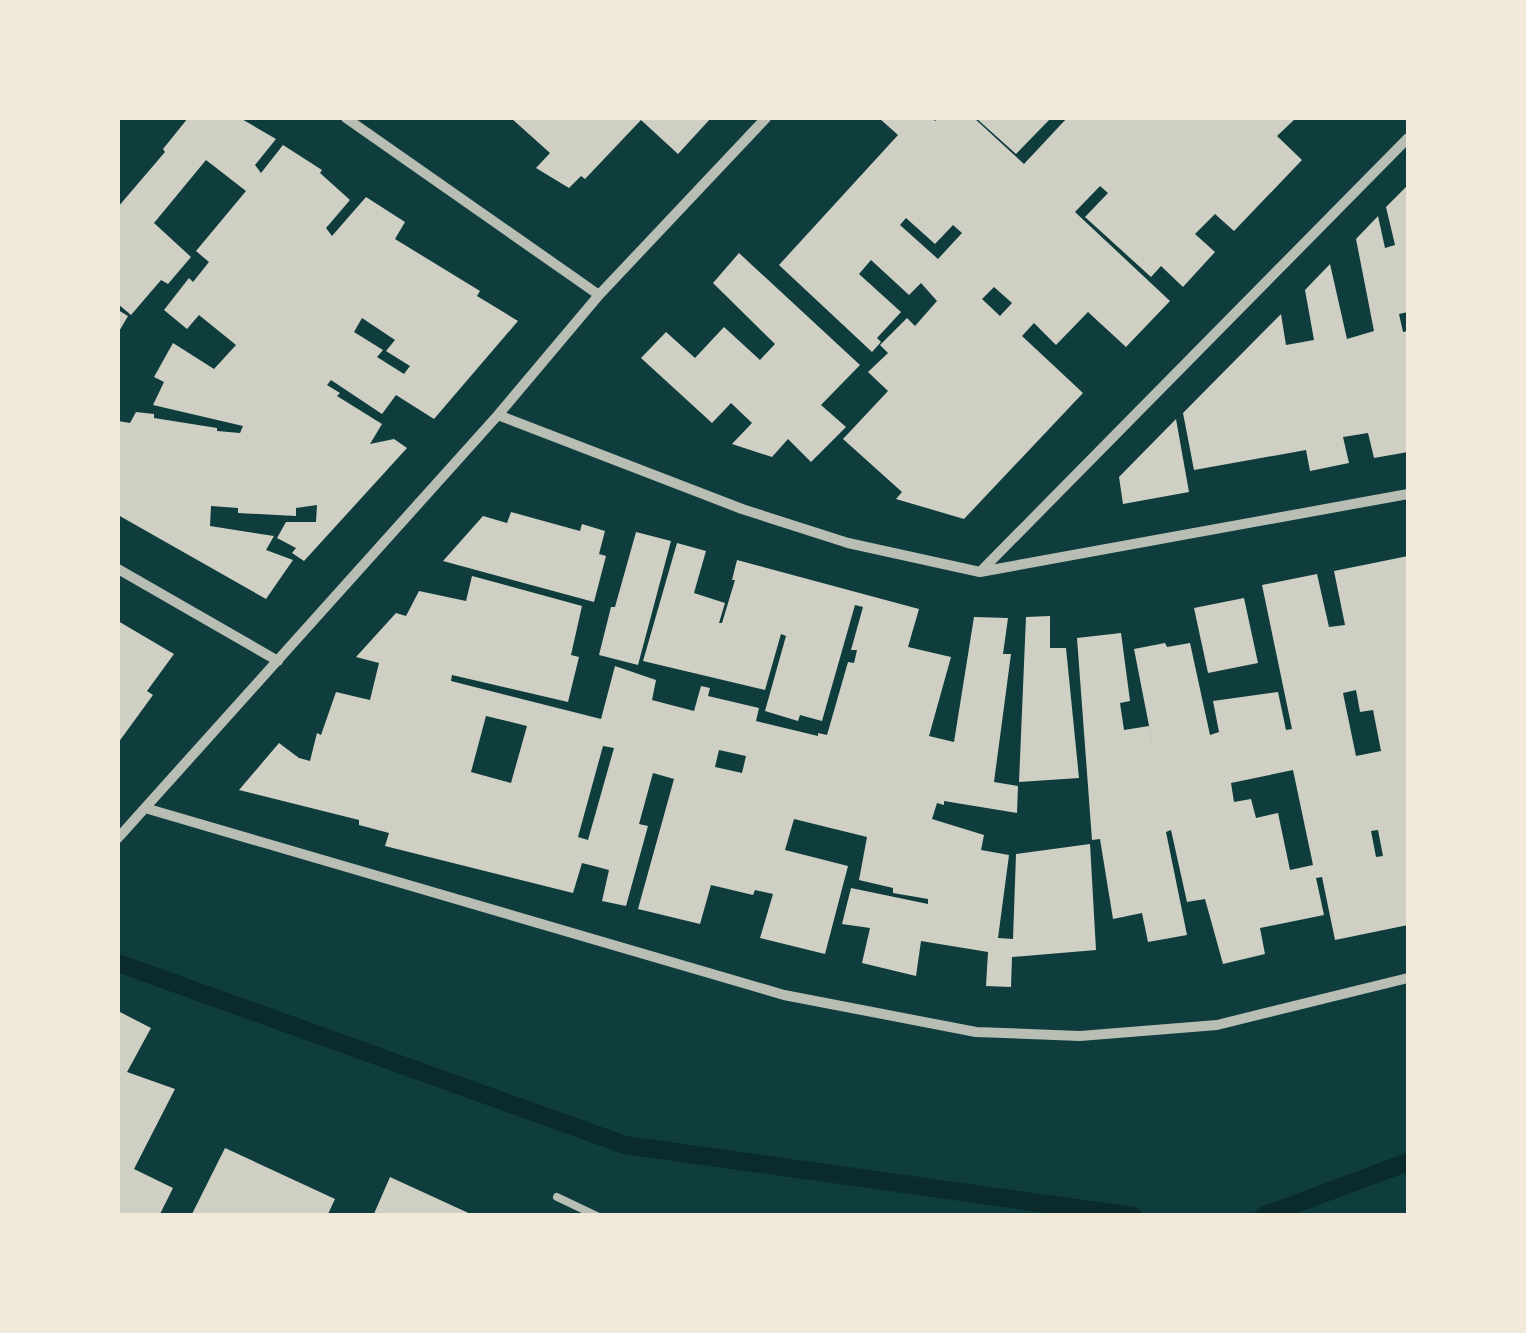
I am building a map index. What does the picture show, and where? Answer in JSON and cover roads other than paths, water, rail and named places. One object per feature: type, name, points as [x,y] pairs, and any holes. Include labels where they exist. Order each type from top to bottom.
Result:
[{"type":"street","points":[[346,118],[600,295]]},
{"type":"street","points":[[118,838],[498,415],[600,295],[766,118]]},
{"type":"street","points":[[980,572],[1408,138]]},
{"type":"street","points":[[498,415],[742,509],[848,543],[980,572],[1408,494]]},
{"type":"street","points":[[118,570],[278,661]]},
{"type":"street","points":[[145,808],[784,995],[976,1032],[1080,1036],[1217,1025],[1408,978]]},
{"type":"lane","points":[[557,1197],[597,1216]]},
{"type":"waterway","points":[[118,963],[625,1145],[1133,1216]]},
{"type":"waterway","points":[[1263,1216],[1408,1162]]}]
